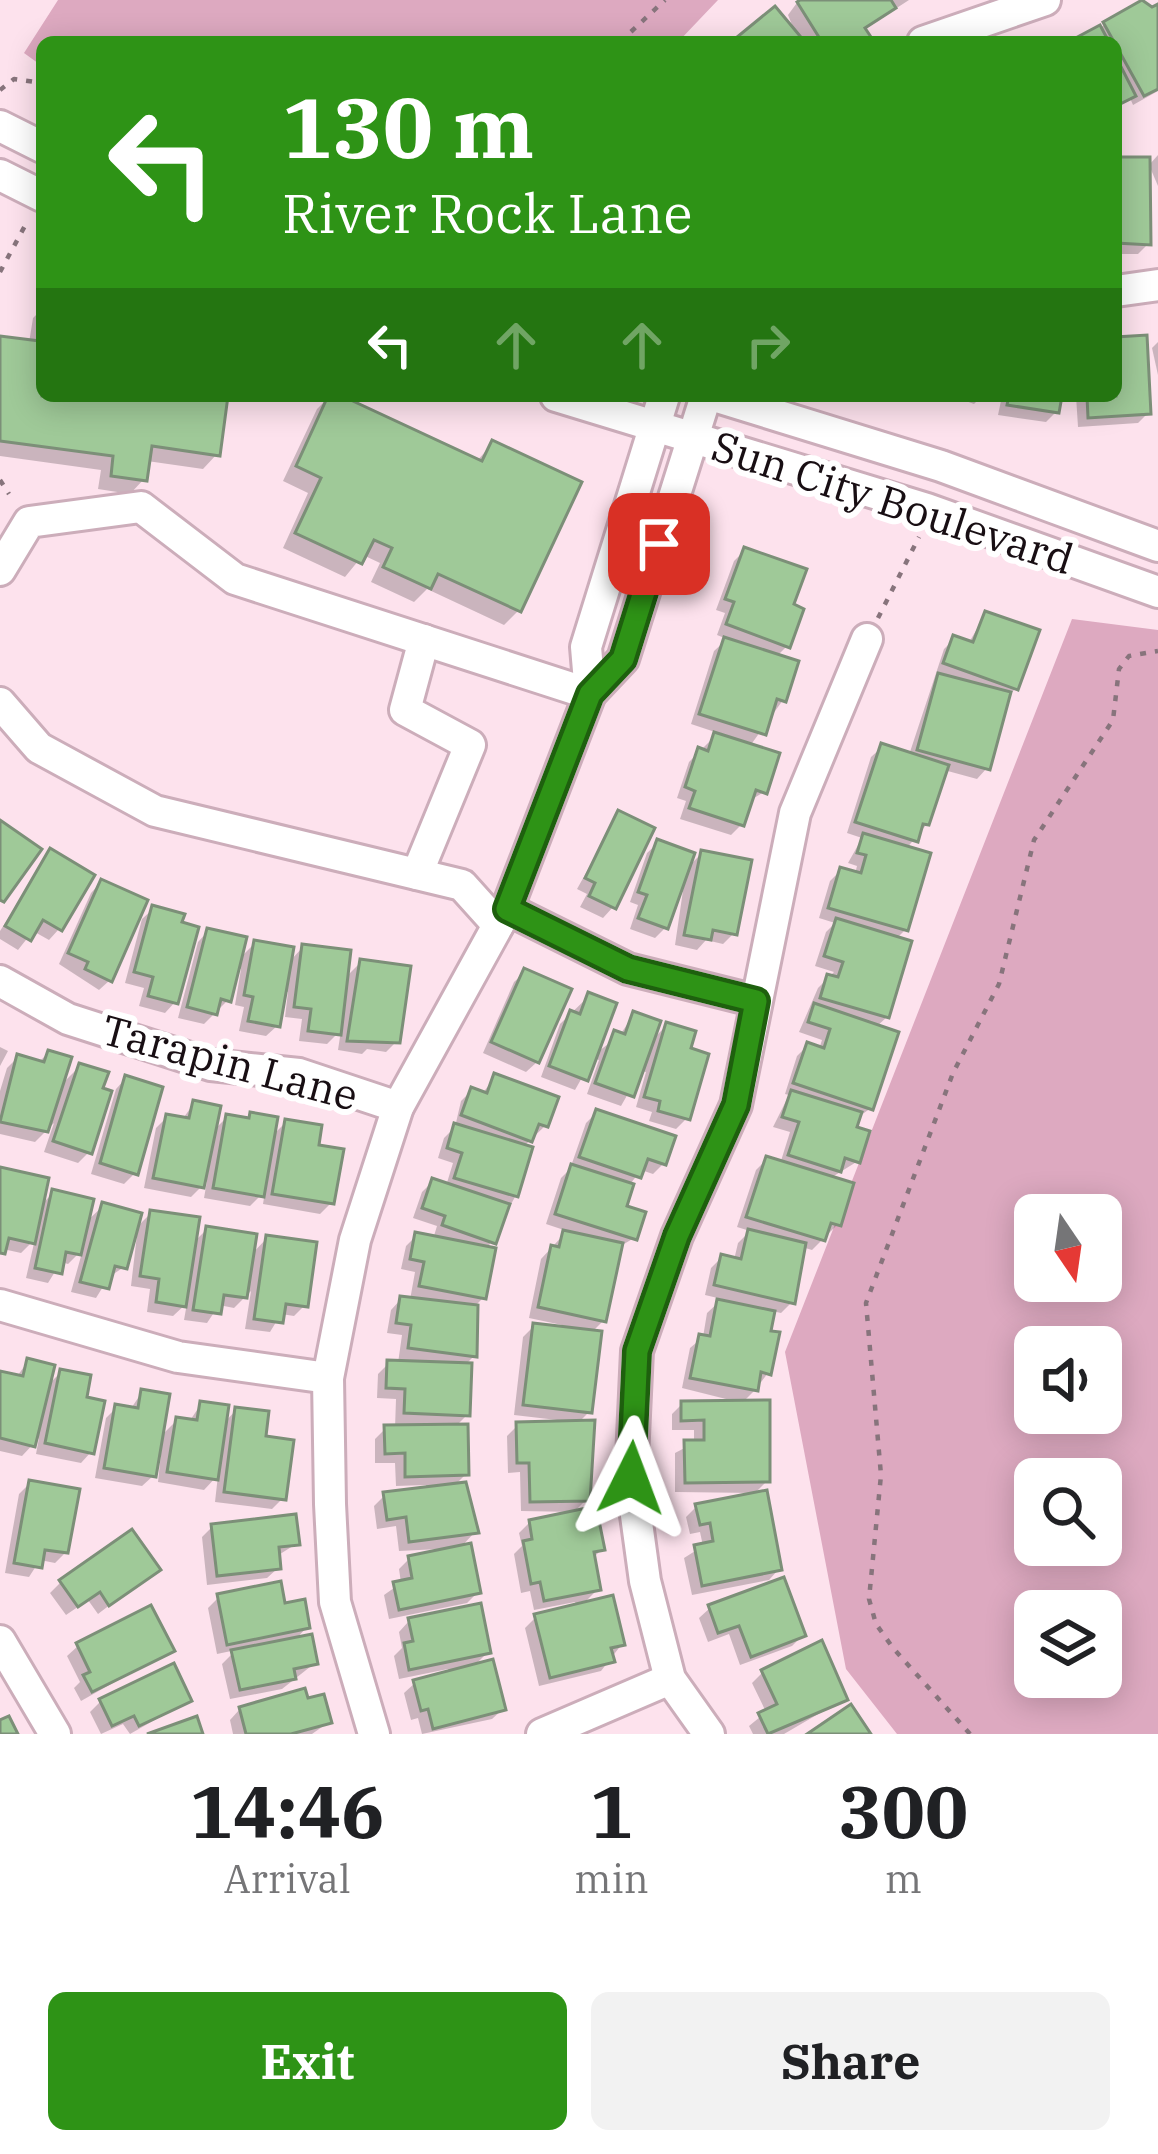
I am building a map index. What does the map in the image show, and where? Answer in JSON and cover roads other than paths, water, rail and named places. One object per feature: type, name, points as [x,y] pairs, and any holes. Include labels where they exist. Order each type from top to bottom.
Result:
[{"type":"street","points":[[940,36],[1045,0]]},
{"type":"street","points":[[0,126],[36,144]]},
{"type":"street","points":[[0,175],[36,193]]},
{"type":"street","points":[[1122,290],[1158,286]]},
{"type":"street","name":"Sun City Boulevard","points":[[608,402],[703,411],[941,466],[1158,546]]},
{"type":"street","points":[[590,694],[586,647],[661,408]]},
{"type":"street","points":[[374,1734],[335,1602],[328,1378],[355,1240],[398,1107],[503,917],[590,694],[623,659],[703,411]]},
{"type":"street","name":"Sun City Boulevard","points":[[703,411],[927,508],[1158,592]]},
{"type":"street","points":[[0,570],[29,522],[141,507],[235,579],[590,694]]},
{"type":"street","points":[[709,1734],[670,1679],[645,1581],[631,1478],[637,1351],[677,1236],[736,1105],[795,813],[867,639]]},
{"type":"street","points":[[417,874],[470,745],[405,710],[424,640]]},
{"type":"street","points":[[0,704],[39,748],[155,811],[462,885],[503,917],[628,969],[756,1001]]},
{"type":"street","name":"Tarapin Lane","points":[[0,981],[68,1019],[211,1065],[299,1074],[398,1107]]},
{"type":"street","points":[[0,1305],[178,1357],[328,1378]]},
{"type":"street","points":[[0,1641],[55,1734]]},
{"type":"street","points":[[542,1734],[670,1679]]}]
